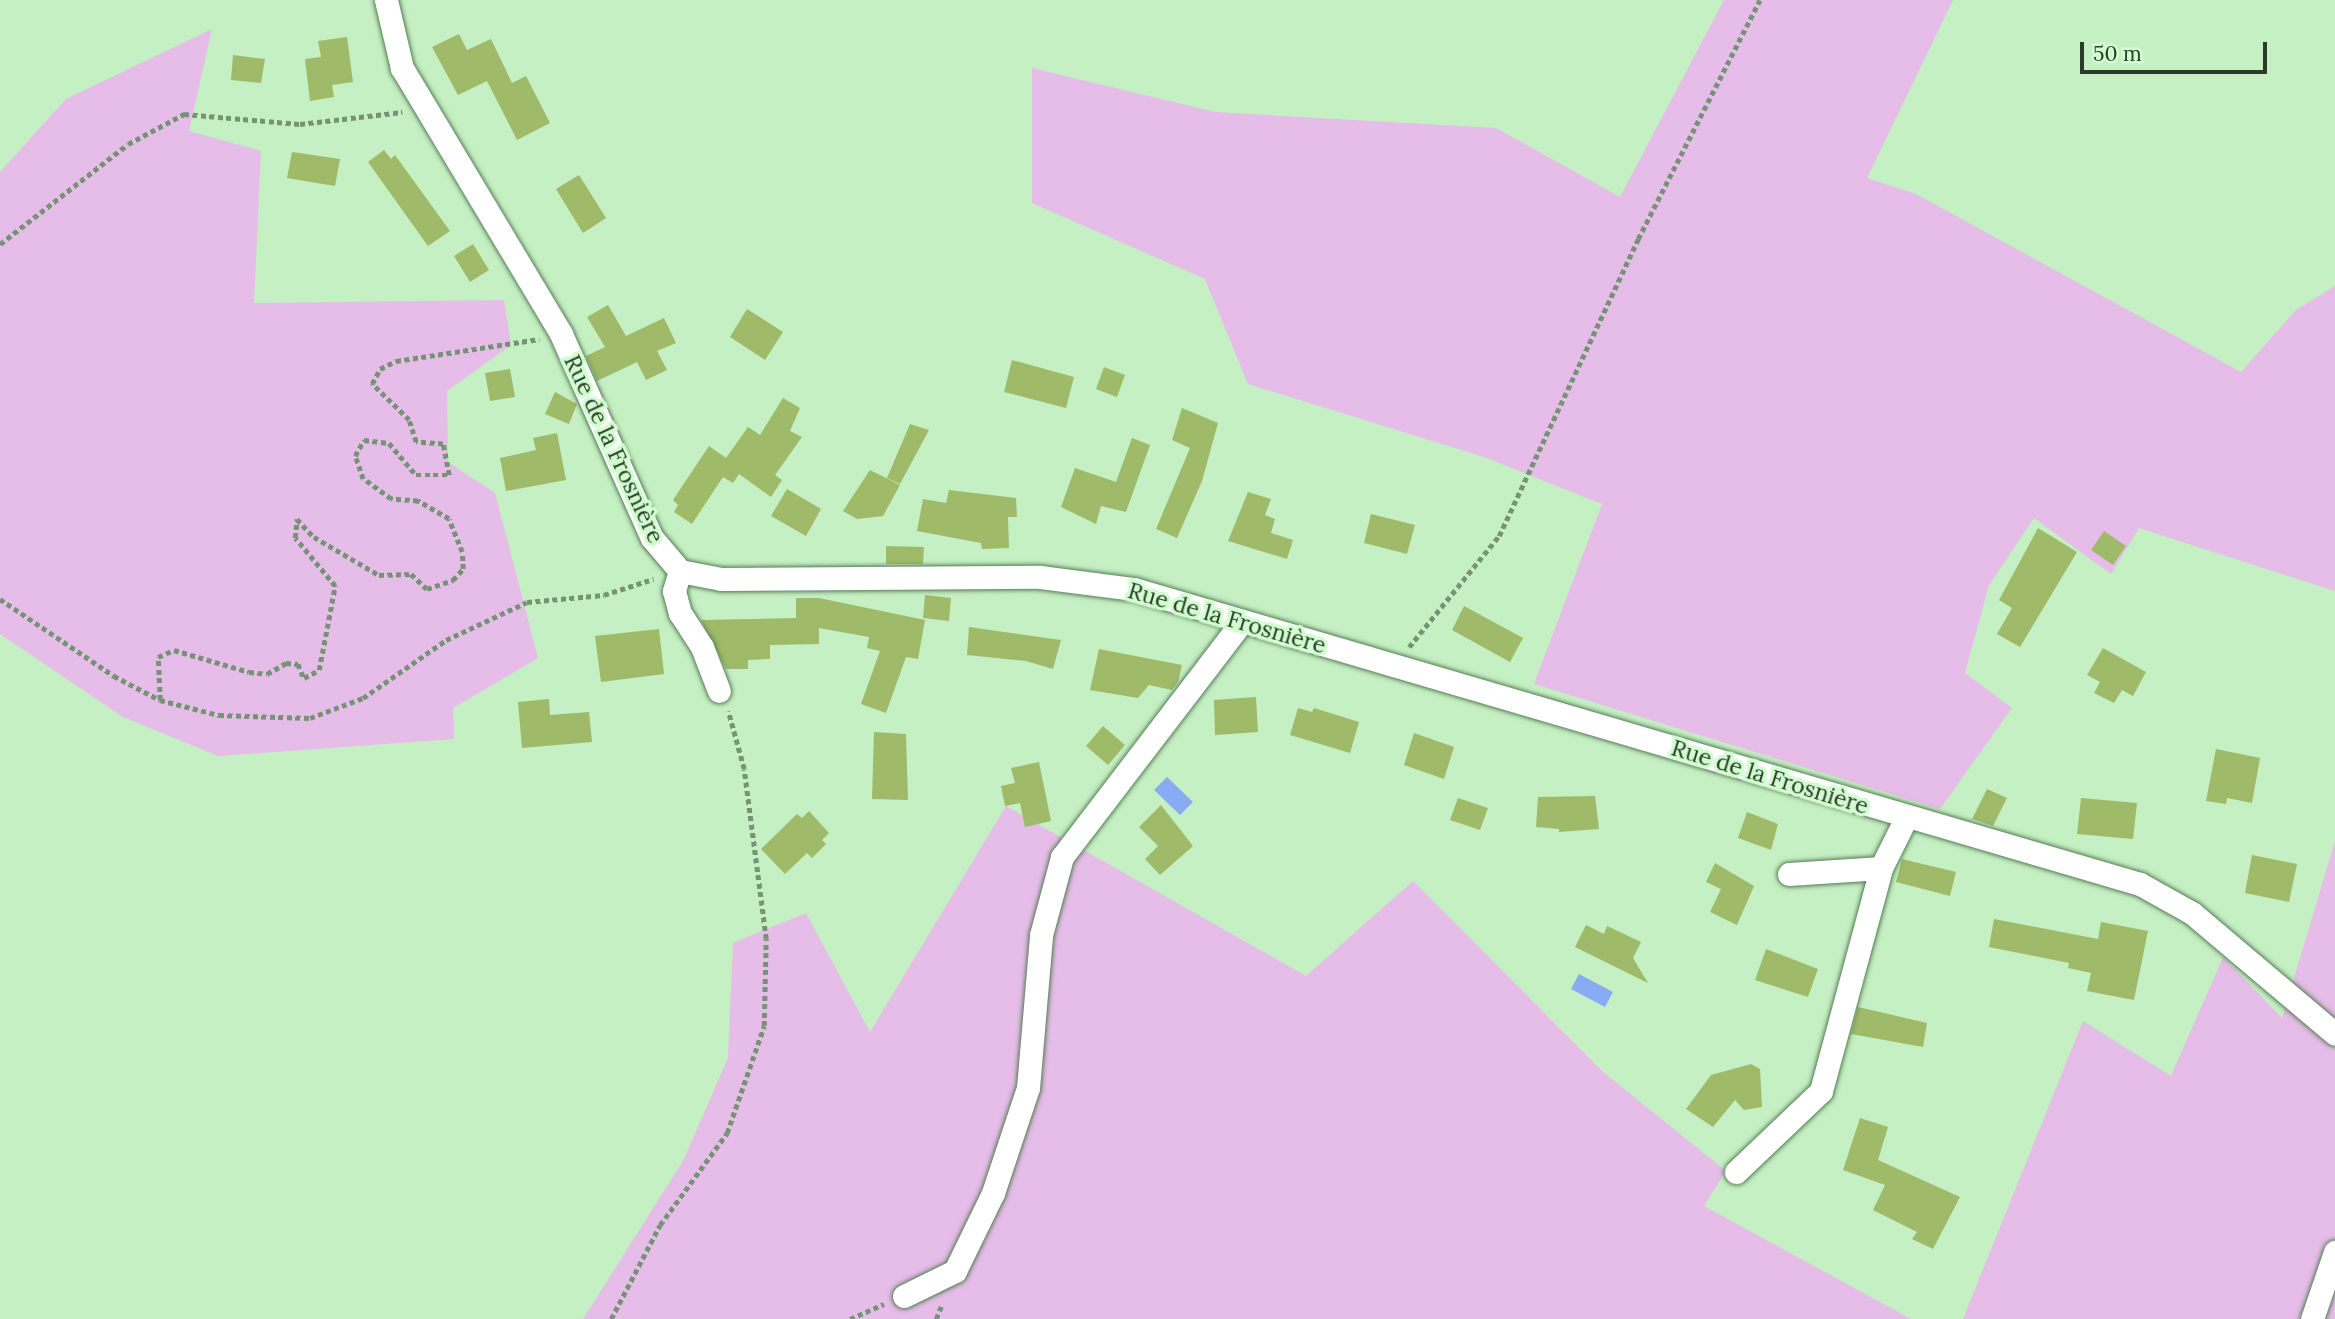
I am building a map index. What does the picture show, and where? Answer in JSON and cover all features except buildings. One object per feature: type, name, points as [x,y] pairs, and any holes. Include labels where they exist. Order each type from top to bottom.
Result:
[{"type":"street","name":"Rue de la Frosnière","points":[[386,0],[402,68],[561,334],[652,538],[680,570],[721,579],[1040,577],[1133,589],[1241,623],[1395,664],[1906,818],[2140,884],[2192,913],[2335,1034]]},
{"type":"street","points":[[680,570],[674,591],[680,613],[702,646],[719,691]]},
{"type":"street","points":[[904,1296],[955,1271],[993,1193],[1028,1088],[1041,934],[1062,857],[1241,623]]},
{"type":"street","points":[[1736,1172],[1821,1091],[1881,869],[1906,818]]},
{"type":"street","points":[[1789,874],[1881,869]]},
{"type":"street","points":[[2312,1319],[2335,1252]]},
{"type":"path","points":[[1395,664],[1499,536],[1638,239],[1760,0]]},
{"type":"path","points":[[0,244],[128,144],[184,114],[300,124],[424,107]]},
{"type":"path","points":[[160,700],[158,657],[174,650],[249,672],[267,674],[286,663],[298,664],[304,678],[319,670],[334,586],[295,538],[297,519],[314,537],[379,575],[411,574],[428,589],[453,580],[463,569],[462,552],[449,519],[418,501],[391,499],[363,479],[355,456],[364,440],[389,443],[416,475],[449,475],[443,443],[416,442],[409,420],[372,384],[380,369],[396,361],[427,354],[490,350],[561,334]]},
{"type":"path","points":[[0,599],[114,676],[160,700],[219,715],[310,718],[363,698],[446,640],[527,602],[604,595],[680,570]]},
{"type":"path","points":[[611,1319],[660,1225],[727,1133],[764,1026],[766,939],[744,769],[734,727],[719,691]]},
{"type":"path","points":[[850,1319],[904,1296]]},
{"type":"shaded area","points":[[1724,0],[1953,0],[1867,178],[1916,194],[2241,372],[2296,310],[2335,286],[2335,591],[2139,528],[2111,574],[2034,518],[1989,585],[1965,673],[2012,708],[1940,809],[1534,684],[1602,504],[1484,457],[1248,384],[1205,279],[1032,203],[1032,68],[1215,112],[1496,128],[1620,197]]},
{"type":"shaded area","points":[[212,29],[189,131],[261,151],[254,303],[504,300],[511,345],[447,391],[448,462],[495,493],[538,658],[453,708],[454,739],[218,756],[123,717],[0,634],[0,172],[66,99]]},
{"type":"shaded area","points":[[1006,806],[1306,976],[1413,881],[1603,1072],[1726,1171],[1704,1206],[1911,1319],[583,1319],[683,1161],[728,1058],[733,943],[806,913],[870,1032]]},
{"type":"shaded area","points":[[2335,841],[2335,1319],[1963,1319],[2083,1021],[2171,1076],[2223,957],[2282,1018]]},
{"type":"water","points":[[1167,777],[1193,802],[1180,815],[1154,790]]},
{"type":"water","points":[[1579,974],[1613,992],[1605,1007],[1571,989]]}]
